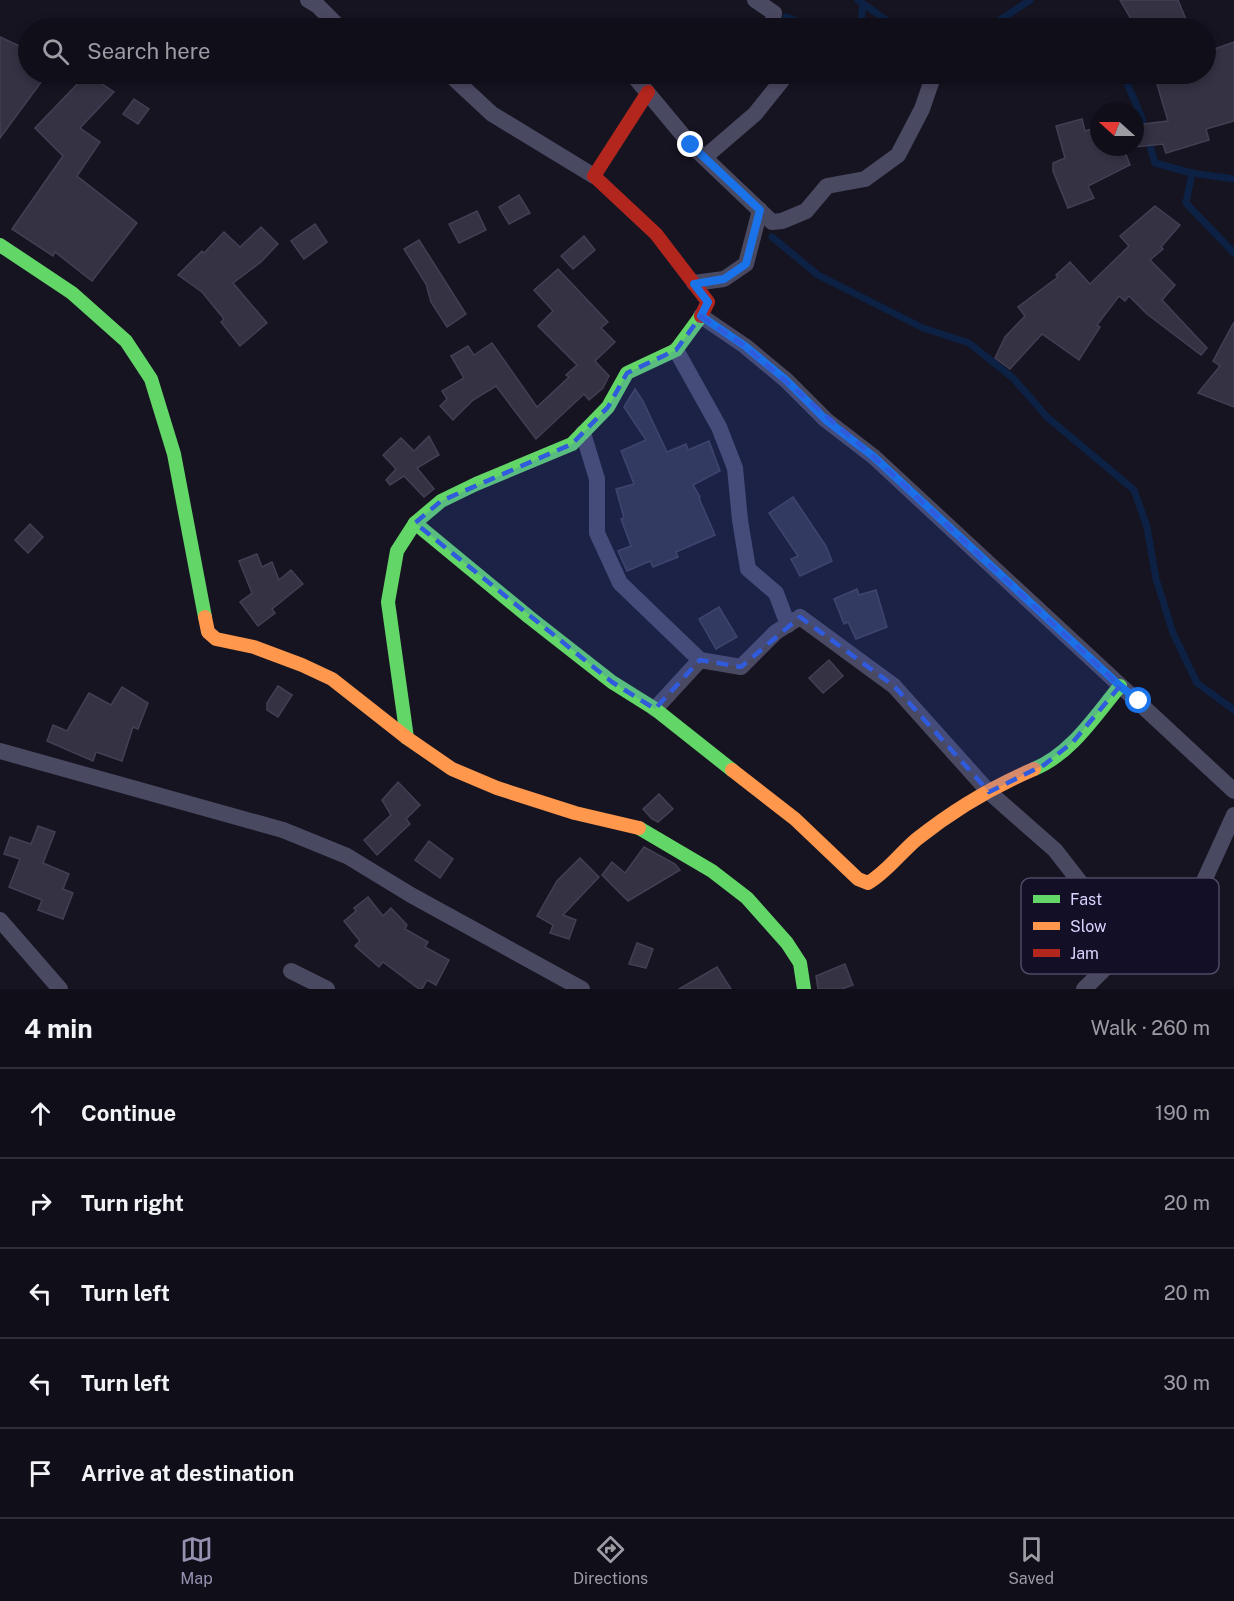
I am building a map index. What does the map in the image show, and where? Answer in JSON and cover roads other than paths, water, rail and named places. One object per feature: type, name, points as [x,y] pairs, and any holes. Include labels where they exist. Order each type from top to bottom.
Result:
[{"type":"street","points":[[308,0],[330,18]]},
{"type":"street","points":[[755,0],[774,13],[773,18]]},
{"type":"street","points":[[407,738],[388,602],[397,551],[415,523],[441,501],[572,444],[608,407],[627,373],[676,350],[701,316],[708,302],[656,234],[594,176],[492,114],[460,84]]},
{"type":"street","points":[[641,84],[691,145],[772,222],[782,221],[806,211],[827,186],[865,179],[898,155],[922,109],[931,84]]},
{"type":"street","points":[[705,157],[755,114],[779,84]]},
{"type":"street","points":[[594,176],[648,92]]},
{"type":"street","points":[[694,284],[724,279],[746,264],[760,210]]},
{"type":"street","points":[[0,245],[72,293],[126,341],[151,379],[174,454],[208,632],[216,639],[254,647],[302,665],[332,680],[407,738],[452,769],[496,789],[575,813],[636,827],[712,871],[747,898],[787,943],[800,963],[804,989]]},
{"type":"street","points":[[701,316],[745,346],[786,380],[826,420],[874,457],[1234,791]]},
{"type":"street","points":[[676,350],[719,428],[735,468],[748,569],[776,593],[788,625]]},
{"type":"street","points":[[583,433],[597,479],[597,533],[620,584],[700,660],[741,667],[776,633],[800,617],[894,686],[989,792],[1055,849],[1077,878]]},
{"type":"street","points":[[415,523],[612,682],[655,709],[795,819],[858,879],[868,883],[878,877],[915,841],[955,812],[1018,776],[1044,765],[1073,742],[1120,686]]},
{"type":"street","points":[[655,709],[700,660]]},
{"type":"street","points":[[0,751],[293,834],[347,856],[411,895],[582,989]]},
{"type":"street","points":[[1205,878],[1234,815]]},
{"type":"street","points":[[0,920],[60,989]]},
{"type":"street","points":[[291,971],[327,989]]},
{"type":"street","points":[[1084,989],[1099,974]]},
{"type":"waterway","points":[[858,0],[883,18]]},
{"type":"waterway","points":[[1003,18],[1030,0]]},
{"type":"waterway","points":[[861,18],[863,5]]},
{"type":"waterway","points":[[1127,84],[1142,118],[1155,163],[1192,173],[1186,203],[1234,253]]},
{"type":"waterway","points":[[1192,173],[1234,179]]},
{"type":"waterway","points":[[772,237],[818,275],[923,328],[969,343],[1013,378],[1047,417],[1134,490],[1147,527],[1156,579],[1173,633],[1197,683],[1234,710]]}]
